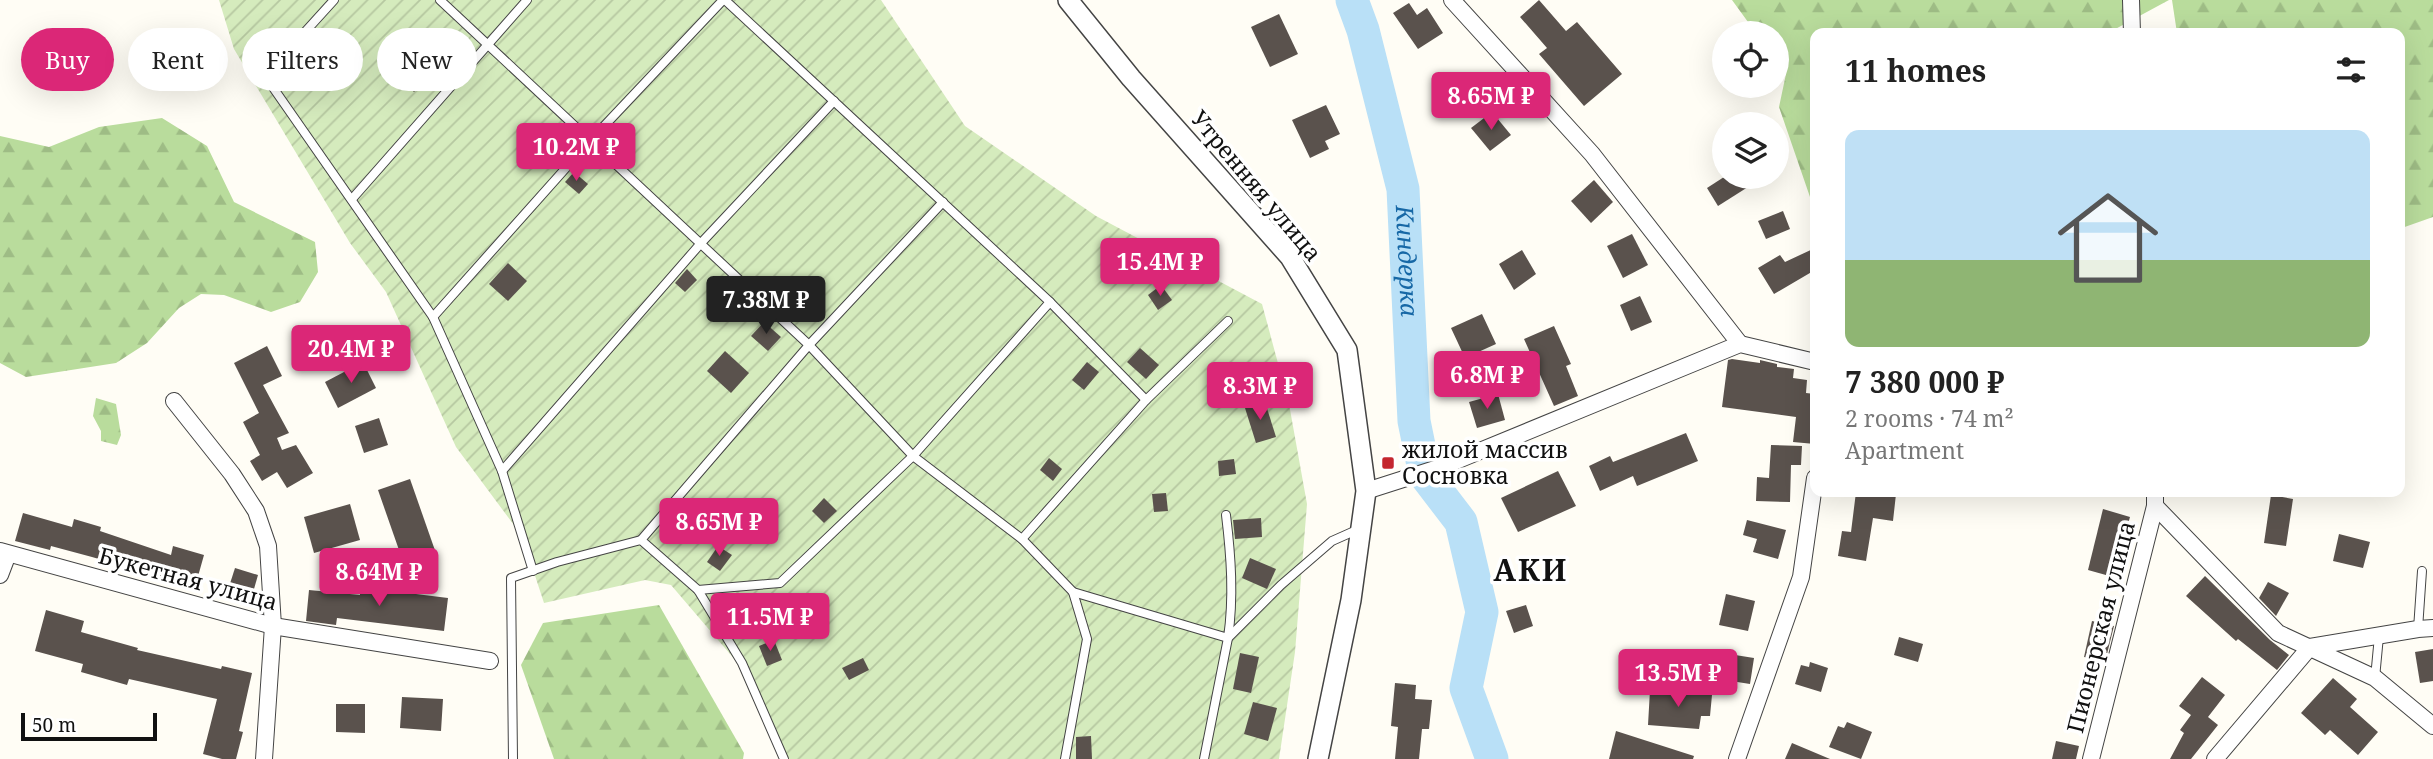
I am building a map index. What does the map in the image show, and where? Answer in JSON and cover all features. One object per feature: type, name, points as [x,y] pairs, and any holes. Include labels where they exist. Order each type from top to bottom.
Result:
[{"type":"street","name":"Утренняя улица","points":[[1068,0],[1131,78],[1290,257],[1348,350],[1366,491],[1351,600],[1318,759]]},
{"type":"street","points":[[1452,0],[1592,154],[1740,344]]},
{"type":"street","points":[[2130,0],[2132,28]]},
{"type":"street","points":[[1366,491],[1441,467],[1740,344],[1810,361]]},
{"type":"street","points":[[174,401],[232,474],[256,511],[268,546],[273,626],[264,759]]},
{"type":"street","points":[[1737,759],[1801,577],[1812,497]]},
{"type":"street","points":[[2155,499],[2278,634],[2375,678],[2433,726]]},
{"type":"street","name":"Пионерская улица","points":[[2091,759],[2155,499]]},
{"type":"street","points":[[0,575],[4,552]]},
{"type":"street","name":"Букетная улица","points":[[4,552],[273,626],[490,661]]},
{"type":"street","points":[[2215,759],[2311,648],[2425,629]]},
{"type":"lane","points":[[334,0],[265,76],[433,317],[502,471],[533,571]]},
{"type":"lane","points":[[440,0],[809,345],[913,456],[1022,539],[1073,592],[1087,639],[1065,759]]},
{"type":"lane","points":[[352,199],[527,0]]},
{"type":"lane","points":[[433,317],[589,142],[724,0],[1050,303],[1146,401]]},
{"type":"lane","points":[[502,471],[702,243],[834,101]]},
{"type":"lane","points":[[513,759],[511,578],[557,562],[641,540],[809,345],[943,202]]},
{"type":"lane","points":[[698,590],[780,583],[913,456],[1050,303]]},
{"type":"lane","points":[[1022,539],[1146,401],[1228,321]]},
{"type":"lane","points":[[1204,759],[1231,616],[1230,553],[1226,515]]},
{"type":"lane","points":[[1228,638],[1282,584],[1332,541],[1362,528]]},
{"type":"lane","points":[[641,540],[698,590],[742,663],[784,759]]},
{"type":"lane","points":[[2421,571],[2425,629]]},
{"type":"lane","points":[[1073,592],[1228,638]]},
{"type":"lane","points":[[2375,678],[2379,636]]},
{"type":"green space","points":[[219,0],[881,0],[965,126],[1096,216],[1262,304],[1289,404],[1307,504],[1295,652],[1279,759],[789,759],[754,682],[671,585],[645,580],[544,603],[522,536],[456,447],[386,292],[350,243],[259,91],[363,91],[363,28],[242,28],[242,62],[234,49]]},
{"type":"green space","points":[[1732,0],[2169,0],[2117,28],[1810,28],[1810,197],[1789,136],[1789,112],[1781,112],[1781,98],[1789,98],[1789,21],[1747,21]]},
{"type":"green space","points":[[2172,0],[2433,0],[2433,217],[2405,227],[2405,28],[2176,28]]},
{"type":"green space","points":[[162,118],[207,146],[234,202],[315,242],[318,272],[300,302],[271,312],[224,295],[201,294],[179,308],[147,343],[116,363],[26,377],[0,363],[0,136],[49,147],[99,127]]},
{"type":"green space","points":[[96,398],[116,404],[121,435],[117,445],[101,441],[101,431],[93,416]]},
{"type":"green space","points":[[659,605],[744,753],[743,759],[554,759],[521,665],[543,623]]},
{"type":"building","points":[[1539,0],[1566,31],[1577,22],[1622,74],[1584,106],[1539,54],[1547,48],[1520,17]]},
{"type":"building","points":[[1409,3],[1417,15],[1427,8],[1443,33],[1418,49],[1393,13]]},
{"type":"building","points":[[1279,14],[1298,54],[1270,67],[1251,27]]},
{"type":"building","points":[[1326,105],[1340,134],[1325,141],[1329,149],[1310,158],[1292,120]]},
{"type":"building","points":[[1492,112],[1511,135],[1490,151],[1471,128]]},
{"type":"building","points":[[574,172],[588,184],[579,194],[565,182]]},
{"type":"building","points":[[1594,180],[1613,202],[1591,223],[1571,201]]},
{"type":"building","points":[[1712,185],[1712,189],[1745,189],[1718,206],[1707,188]]},
{"type":"building","points":[[1783,211],[1790,229],[1766,239],[1758,221]]},
{"type":"building","points":[[1632,234],[1648,265],[1623,278],[1607,246]]},
{"type":"building","points":[[1120,247],[1132,256],[1120,272],[1108,263]]},
{"type":"building","points":[[1522,250],[1536,274],[1514,290],[1499,264]]},
{"type":"building","points":[[1810,250],[1810,273],[1774,294],[1758,268],[1780,255],[1785,262]]},
{"type":"building","points":[[508,263],[527,281],[508,301],[489,284]]},
{"type":"building","points":[[687,269],[697,280],[685,292],[675,283]]},
{"type":"building","points":[[1161,285],[1172,300],[1158,310],[1148,295]]},
{"type":"building","points":[[1640,296],[1652,322],[1631,331],[1620,305]]},
{"type":"building","points":[[1482,314],[1496,344],[1465,358],[1451,328]]},
{"type":"building","points":[[764,322],[781,337],[768,351],[751,336]]},
{"type":"building","points":[[1554,326],[1571,364],[1566,366],[1578,396],[1554,406],[1524,339]]},
{"type":"building","points":[[267,346],[282,376],[263,385],[289,433],[277,438],[282,450],[296,445],[313,473],[287,488],[277,472],[262,481],[250,461],[260,455],[243,422],[259,413],[234,363]]},
{"type":"building","points":[[1140,348],[1159,365],[1146,379],[1127,362]]},
{"type":"building","points":[[725,351],[749,373],[731,393],[707,371]]},
{"type":"building","points":[[1728,360],[1760,363],[1760,360],[1777,364],[1777,367],[1794,369],[1793,378],[1807,380],[1806,393],[1810,393],[1810,444],[1793,442],[1796,417],[1722,407]]},
{"type":"building","points":[[363,362],[376,388],[338,408],[325,382]]},
{"type":"building","points":[[1087,362],[1099,372],[1084,390],[1072,380]]},
{"type":"building","points":[[1498,394],[1505,420],[1477,428],[1469,402]]},
{"type":"building","points":[[1265,402],[1276,437],[1256,443],[1245,408]]},
{"type":"building","points":[[379,418],[388,445],[364,453],[355,426]]},
{"type":"building","points":[[1686,433],[1698,461],[1637,486],[1633,476],[1600,491],[1589,466],[1610,456],[1613,462]]},
{"type":"building","points":[[1771,445],[1802,446],[1801,465],[1791,465],[1790,502],[1756,501],[1757,477],[1769,478]]},
{"type":"building","points":[[1049,458],[1062,469],[1053,481],[1040,470]]},
{"type":"building","points":[[1234,459],[1236,474],[1219,476],[1218,461]]},
{"type":"building","points":[[1558,471],[1576,506],[1518,532],[1501,498]]},
{"type":"building","points":[[410,479],[438,559],[406,570],[378,490]]},
{"type":"building","points":[[1166,493],[1168,511],[1154,512],[1152,494]]},
{"type":"building","points":[[1855,497],[1896,497],[1893,521],[1873,518],[1866,561],[1838,556],[1842,531],[1851,532]]},
{"type":"building","points":[[2271,497],[2293,499],[2286,546],[2264,543]]},
{"type":"building","points":[[824,498],[837,511],[824,523],[812,511]]},
{"type":"building","points":[[350,504],[360,540],[314,553],[304,517]]},
{"type":"building","points":[[2103,509],[2130,517],[2113,577],[2088,570]]},
{"type":"building","points":[[23,513],[72,527],[74,519],[101,527],[100,531],[171,555],[173,546],[204,555],[195,587],[51,546],[50,550],[15,541]]},
{"type":"building","points":[[1261,518],[1262,537],[1235,539],[1233,520]]},
{"type":"building","points":[[1747,520],[1786,530],[1778,559],[1753,552],[1757,539],[1743,535]]},
{"type":"building","points":[[2339,534],[2370,542],[2363,568],[2333,561]]},
{"type":"building","points":[[718,546],[732,555],[720,571],[707,562]]},
{"type":"building","points":[[1250,558],[1276,569],[1267,589],[1242,578]]},
{"type":"building","points":[[235,568],[258,575],[250,603],[226,596]]},
{"type":"building","points":[[2205,576],[2289,655],[2277,670],[2238,639],[2236,641],[2186,596]]},
{"type":"building","points":[[2268,582],[2289,593],[2276,616],[2259,598]]},
{"type":"building","points":[[360,587],[448,598],[444,631],[337,618],[336,625],[306,621],[309,590],[360,595]]},
{"type":"building","points":[[1726,594],[1755,601],[1748,631],[1719,625]]},
{"type":"building","points":[[1526,605],[1533,626],[1514,633],[1506,611]]},
{"type":"building","points":[[46,610],[84,621],[81,632],[138,648],[137,650],[221,669],[222,666],[252,673],[239,731],[243,732],[236,759],[203,754],[217,699],[129,679],[127,685],[81,672],[83,664],[35,651]]},
{"type":"building","points":[[2092,621],[2114,626],[2105,662],[2084,657]]},
{"type":"building","points":[[1899,637],[1923,644],[1918,662],[1894,655]]},
{"type":"building","points":[[774,640],[782,660],[767,666],[759,646]]},
{"type":"building","points":[[2433,649],[2433,681],[2420,683],[2415,652]]},
{"type":"building","points":[[1710,651],[1754,658],[1750,684],[1706,677]]},
{"type":"building","points":[[1240,653],[1259,657],[1251,693],[1233,689]]},
{"type":"building","points":[[863,658],[869,670],[849,680],[842,668]]},
{"type":"building","points":[[1810,662],[1828,668],[1821,692],[1795,684],[1801,665],[1809,667]]},
{"type":"building","points":[[2202,677],[2225,695],[2208,717],[2218,725],[2191,759],[2170,759],[2184,733],[2180,730],[2191,715],[2179,706]]},
{"type":"building","points":[[2333,678],[2357,699],[2350,707],[2378,732],[2358,755],[2330,730],[2325,735],[2301,713]]},
{"type":"building","points":[[1395,683],[1416,685],[1415,699],[1432,700],[1429,729],[1422,729],[1419,759],[1395,759],[1398,727],[1391,726]]},
{"type":"building","points":[[1650,690],[1712,695],[1710,716],[1701,716],[1699,729],[1648,725]]},
{"type":"building","points":[[402,697],[443,699],[441,731],[400,728]]},
{"type":"building","points":[[1253,702],[1277,708],[1268,741],[1244,734]]},
{"type":"building","points":[[336,704],[365,704],[365,733],[336,732]]},
{"type":"building","points":[[1847,722],[1872,732],[1861,759],[1829,747],[1838,726],[1844,728]]},
{"type":"building","points":[[1616,731],[1694,756],[1693,759],[1609,759]]},
{"type":"building","points":[[1091,736],[1092,759],[1076,759],[1076,737]]},
{"type":"building","points":[[2056,741],[2079,746],[2076,759],[2052,759]]},
{"type":"building","points":[[1792,743],[1830,759],[1785,759]]},
{"type":"waterway","name":"Киндерка","points":[[1352,0],[1363,30],[1403,189],[1414,421],[1425,475],[1461,522],[1482,612],[1466,688],[1492,759]]},
{"type":"place","name":"жилой массив Сосновка","points":[[1388,463]]},
{"type":"district","name":"АКИ","points":[[1531,571]]}]
